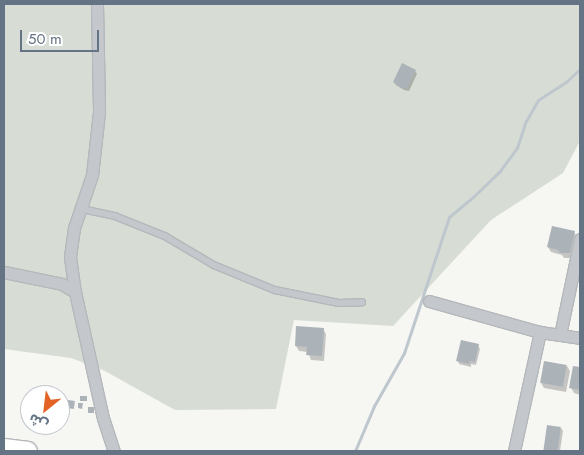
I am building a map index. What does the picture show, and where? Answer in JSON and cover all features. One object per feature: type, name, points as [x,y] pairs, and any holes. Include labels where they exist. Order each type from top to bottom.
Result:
[{"type":"highway","points":[[4,448],[28,451]]},
{"type":"street","points":[[97,4],[99,112],[92,175],[74,228],[70,257],[75,292],[103,418],[114,451]]},
{"type":"street","points":[[560,335],[580,239]]},
{"type":"street","points":[[4,272],[62,284],[75,292]]},
{"type":"street","points":[[429,301],[540,332],[580,338]]},
{"type":"street","points":[[514,451],[540,332]]},
{"type":"lane","points":[[82,209],[115,216],[156,233],[214,265],[275,290],[339,303],[362,302]]},
{"type":"shaded area","points":[[4,4],[580,4],[580,141],[563,173],[491,220],[393,326],[294,320],[276,409],[175,410],[103,370],[71,358],[4,349]]},
{"type":"building","points":[[402,63],[416,70],[407,88],[401,88],[393,82]]},
{"type":"building","points":[[552,226],[575,231],[570,253],[560,253],[558,250],[547,247]]},
{"type":"building","points":[[296,326],[324,328],[322,356],[306,355],[307,347],[295,346]]},
{"type":"building","points":[[461,340],[479,344],[475,362],[470,361],[469,364],[456,361]]},
{"type":"building","points":[[544,361],[567,365],[563,387],[540,383]]},
{"type":"building","points":[[573,366],[580,367],[580,390],[569,388]]},
{"type":"building","points":[[80,396],[87,396],[87,401],[80,401]]},
{"type":"building","points":[[70,400],[75,401],[74,409],[70,408]]},
{"type":"building","points":[[78,403],[83,403],[82,409],[78,408]]},
{"type":"building","points":[[88,407],[94,407],[94,413],[88,413]]},
{"type":"building","points":[[547,425],[561,427],[557,451],[543,451]]},
{"type":"waterway","points":[[355,451],[374,406],[404,353],[449,217],[500,171],[517,148],[526,121],[538,100],[567,81],[580,69]]}]
